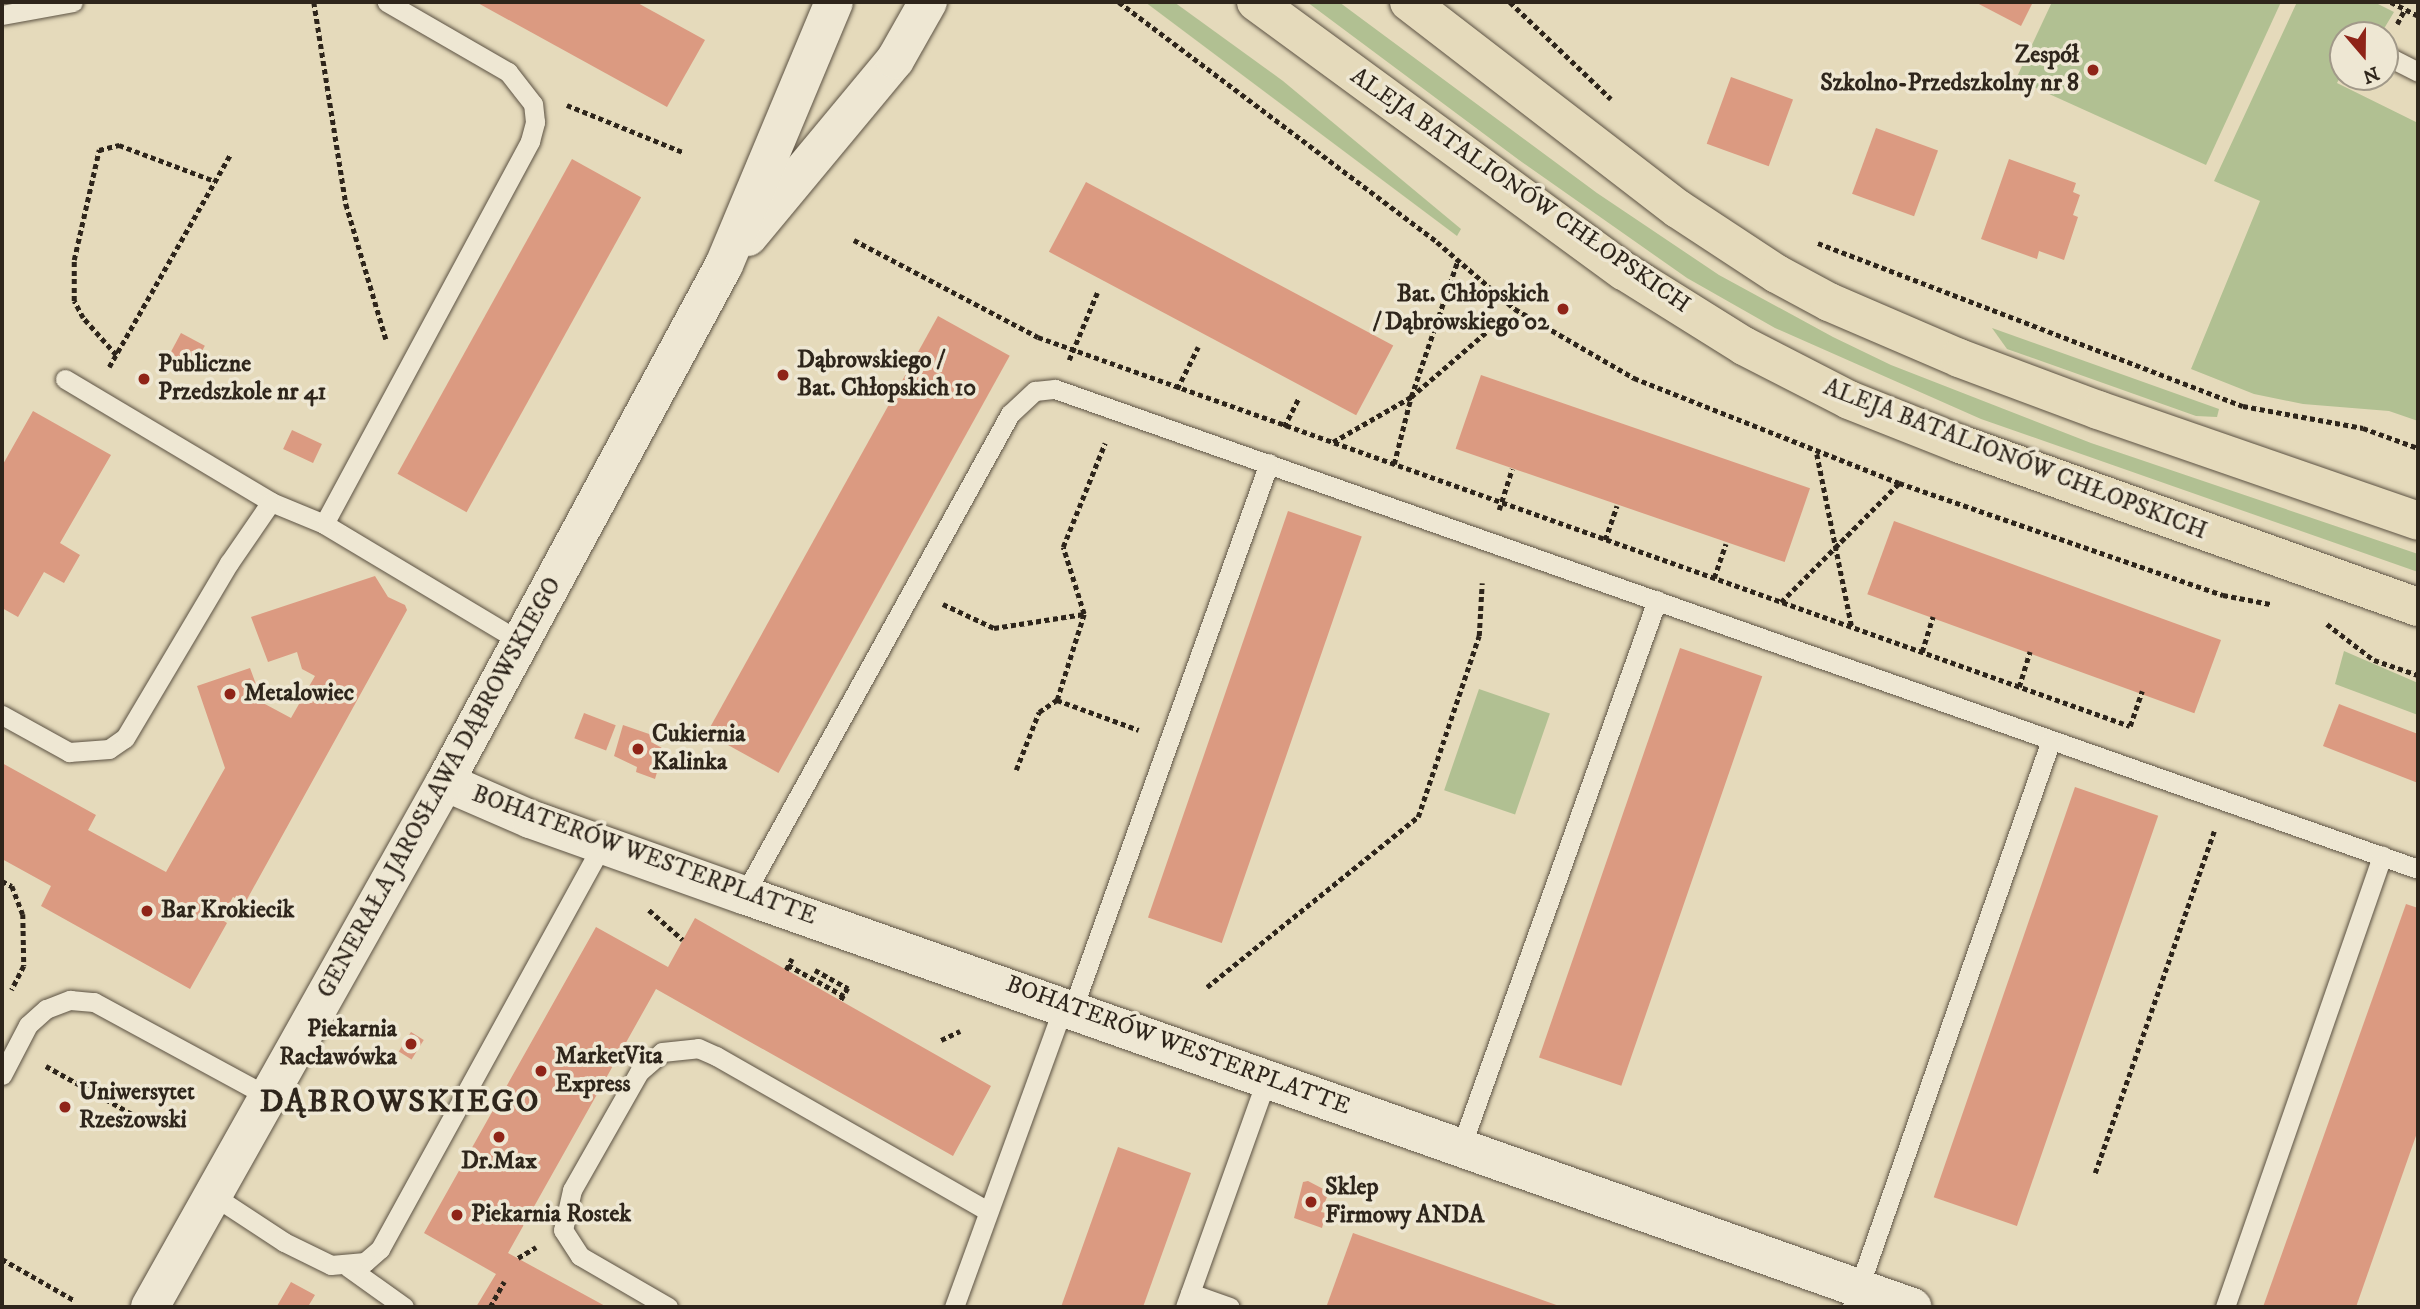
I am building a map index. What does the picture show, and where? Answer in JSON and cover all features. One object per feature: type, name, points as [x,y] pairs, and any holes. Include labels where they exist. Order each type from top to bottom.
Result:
[{"type":"main road","name":"GENERAŁA JAROSŁAWA DĄBROWSKIEGO","points":[[150,1307],[211,1194],[269,1097],[445,782],[724,265],[834,2]]},
{"type":"main road","name":"GENERAŁA JAROSŁAWA DĄBROWSKIEGO","points":[[724,265],[895,60],[928,2]]},
{"type":"main road","name":"ALEJA BATALIONÓW CHŁOPSKICH","points":[[1256,2],[1624,271],[1744,346],[1849,400],[1960,444],[2418,607]]},
{"type":"main road","points":[[1409,2],[1678,209],[1734,248],[1829,302],[1946,353],[2098,410],[2418,521]]},
{"type":"main road","name":"BOHATERÓW WESTERPLATTE","points":[[445,782],[603,844],[744,895],[1068,1006],[1461,1147],[1855,1298],[1912,1307]]},
{"type":"lane","points":[[2,15],[73,2]]},
{"type":"lane","points":[[324,524],[530,141],[533,104],[523,87],[508,72],[387,2]]},
{"type":"lane","points":[[2399,62],[2418,72]]},
{"type":"lane","points":[[65,379],[271,502],[324,524],[521,642]]},
{"type":"lane","points":[[744,895],[1010,414],[1035,391],[1055,389],[2418,869]]},
{"type":"lane","points":[[954,1307],[988,1211],[1170,742],[1269,463]]},
{"type":"lane","points":[[2,715],[69,752],[109,749],[125,738],[229,563],[271,502]]},
{"type":"lane","points":[[1461,1147],[1657,600]]},
{"type":"lane","points":[[1855,1298],[2052,740]]},
{"type":"lane","points":[[211,1194],[284,1242],[331,1265],[348,1267],[365,1262],[394,1230],[603,844]]},
{"type":"lane","points":[[2225,1307],[2382,856]]},
{"type":"lane","points":[[2,1075],[28,1024],[46,1009],[70,1000],[94,1002],[269,1097]]},
{"type":"lane","points":[[668,1307],[580,1256],[564,1230],[572,1190],[639,1072],[662,1052],[698,1048],[716,1056],[988,1211]]},
{"type":"lane","points":[[1230,1307],[1187,1300],[1267,1077]]},
{"type":"lane","points":[[348,1267],[404,1307]]},
{"type":"path","points":[[314,2],[346,204],[399,385]]},
{"type":"path","points":[[1510,2],[1620,108]]},
{"type":"path","points":[[2391,2],[2418,16]]},
{"type":"path","points":[[523,87],[683,152]]},
{"type":"path","points":[[116,355],[83,318],[74,302],[74,260],[99,150],[120,145],[215,181]]},
{"type":"path","points":[[93,396],[230,155]]},
{"type":"path","points":[[855,240],[1038,337],[2130,726],[2142,691]]},
{"type":"path","points":[[1814,242],[2243,406],[2363,428],[2418,448]]},
{"type":"path","points":[[1394,464],[1411,397],[1458,260]]},
{"type":"path","points":[[1055,389],[1097,293]]},
{"type":"path","points":[[1334,442],[1411,397],[1498,322]]},
{"type":"path","points":[[1163,426],[1198,347]]},
{"type":"path","points":[[1016,770],[1039,712],[1057,700],[1084,614],[1063,547],[1118,410]]},
{"type":"path","points":[[1817,453],[1838,543],[1853,627]]},
{"type":"path","points":[[1490,541],[1512,469]]},
{"type":"path","points":[[1781,602],[1899,483]]},
{"type":"path","points":[[1593,578],[1617,506]]},
{"type":"path","points":[[1702,616],[1726,544]]},
{"type":"path","points":[[1207,987],[1418,817],[1479,636],[1482,583]]},
{"type":"path","points":[[913,590],[994,628],[1084,614]]},
{"type":"path","points":[[1922,652],[1933,617]]},
{"type":"path","points":[[2019,687],[2030,652]]},
{"type":"path","points":[[1057,700],[1170,742]]},
{"type":"path","points":[[2095,1173],[2225,801]]},
{"type":"path","points":[[2,881],[12,886],[23,914],[24,966],[7,999]]},
{"type":"path","points":[[646,906],[683,940]]},
{"type":"path","points":[[792,958],[787,967],[842,998],[848,988],[821,973]]},
{"type":"path","points":[[941,1040],[960,1031]]},
{"type":"path","points":[[16,1049],[134,1115]]},
{"type":"path","points":[[2,1259],[74,1300]]},
{"type":"path","points":[[490,1307],[504,1282]]},
{"type":"green space","points":[[1145,2],[1174,2],[1283,81],[1461,229],[1457,236]]},
{"type":"green space","points":[[1307,2],[1339,2],[1597,193],[1719,275],[1833,337],[1891,365],[2091,443],[2418,554],[2418,572],[1981,419],[1775,328],[1687,278],[1519,160]]},
{"type":"green space","points":[[2052,2],[2281,2],[2206,165],[2016,79]]},
{"type":"green space","points":[[2297,2],[2374,2],[2394,12],[2389,21],[2329,21],[2329,91],[2353,91],[2418,123],[2418,421],[2389,411],[2303,404],[2254,394],[2191,369],[2260,201],[2214,181]]},
{"type":"green space","points":[[1992,328],[2219,409],[2217,417],[2196,416],[2007,349]]},
{"type":"green space","points":[[2344,651],[2418,683],[2418,715],[2335,684]]},
{"type":"green space","points":[[1479,689],[1550,713],[1515,815],[1444,790]]},
{"type":"building","points":[[476,2],[636,2],[705,40],[667,107]]},
{"type":"building","points":[[1975,2],[2033,2],[2021,26]]},
{"type":"building","points":[[1731,77],[1793,100],[1769,166],[1707,144]]},
{"type":"building","points":[[1876,128],[1938,151],[1914,216],[1852,194]]},
{"type":"building","points":[[572,159],[641,197],[467,512],[397,474]]},
{"type":"building","points":[[2009,159],[2076,183],[2073,192],[2080,195],[2073,215],[2078,217],[2064,260],[2039,251],[2037,259],[1981,239]]},
{"type":"building","points":[[1086,182],[1393,345],[1356,415],[1049,252]]},
{"type":"building","points":[[938,316],[1010,356],[778,773],[707,733]]},
{"type":"building","points":[[181,333],[205,346],[192,370],[168,357]]},
{"type":"building","points":[[1481,375],[1810,488],[1785,562],[1456,449]]},
{"type":"building","points":[[33,411],[111,455],[60,543],[80,555],[64,583],[44,572],[18,617],[2,608],[2,466]]},
{"type":"building","points":[[292,430],[322,444],[313,463],[283,449]]},
{"type":"building","points":[[1288,511],[1362,536],[1222,943],[1148,918]]},
{"type":"building","points":[[1894,521],[2221,640],[2194,713],[1867,594]]},
{"type":"building","points":[[375,576],[388,597],[405,605],[407,610],[245,903],[233,897],[221,919],[227,923],[190,989],[41,906],[51,886],[2,859],[2,763],[96,815],[88,830],[166,872],[225,768],[197,686],[250,668],[263,703],[291,718],[315,676],[302,669],[297,652],[268,662],[251,617]]},
{"type":"building","points":[[1680,648],[1762,676],[1621,1086],[1539,1057]]},
{"type":"building","points":[[2339,704],[2418,734],[2418,783],[2323,746]]},
{"type":"building","points":[[584,713],[616,725],[606,750],[574,738]]},
{"type":"building","points":[[623,725],[652,735],[651,742],[664,749],[655,779],[636,772],[637,767],[614,756]]},
{"type":"building","points":[[2075,787],[2158,816],[2017,1226],[1934,1197]]},
{"type":"building","points":[[2406,904],[2418,908],[2418,1130],[2356,1307],[2263,1307]]},
{"type":"building","points":[[695,918],[991,1086],[953,1156],[656,989],[508,1253],[607,1307],[476,1307],[496,1274],[424,1233],[596,927],[668,967]]},
{"type":"building","points":[[411,1032],[424,1040],[412,1059],[399,1052]]},
{"type":"building","points":[[1118,1147],[1191,1173],[1143,1307],[1061,1307]]},
{"type":"building","name":"Sklep Firmowy ANDA","points":[[1308,1181],[1329,1192],[1321,1212],[1326,1213],[1322,1228],[1294,1218],[1303,1182]]},
{"type":"building","points":[[1353,1233],[1562,1307],[1327,1305]]},
{"type":"building","points":[[291,1282],[315,1295],[309,1305],[313,1307],[277,1306]]},
{"type":"place","name":"Zespół Szkolno-Przedszkolny nr 8","points":[[2093,70]]},
{"type":"place","name":"Bat. Chłopskich / Dąbrowskiego 02","points":[[1563,309]]},
{"type":"place","name":"Dąbrowskiego / Bat. Chłopskich 10","points":[[783,375]]},
{"type":"place","name":"Publiczne Przedszkole nr 41","points":[[144,379]]},
{"type":"place","name":"Metalowiec","points":[[230,694]]},
{"type":"place","name":"Cukiernia Kalinka","points":[[638,749]]},
{"type":"place","name":"Bar Krokiecik","points":[[147,911]]},
{"type":"place","name":"Piekarnia Racławówka","points":[[411,1044]]},
{"type":"place","name":"MarketVita Express","points":[[541,1071]]},
{"type":"place","name":"Uniwersytet Rzeszowski","points":[[65,1107]]},
{"type":"place","name":"Dr.Max","points":[[499,1137]]},
{"type":"place","name":"Sklep Firmowy ANDA","points":[[1311,1202]]},
{"type":"place","name":"Piekarnia Rostek","points":[[457,1215]]},
{"type":"district","name":"DĄBROWSKIEGO","points":[[400,1102]]}]
